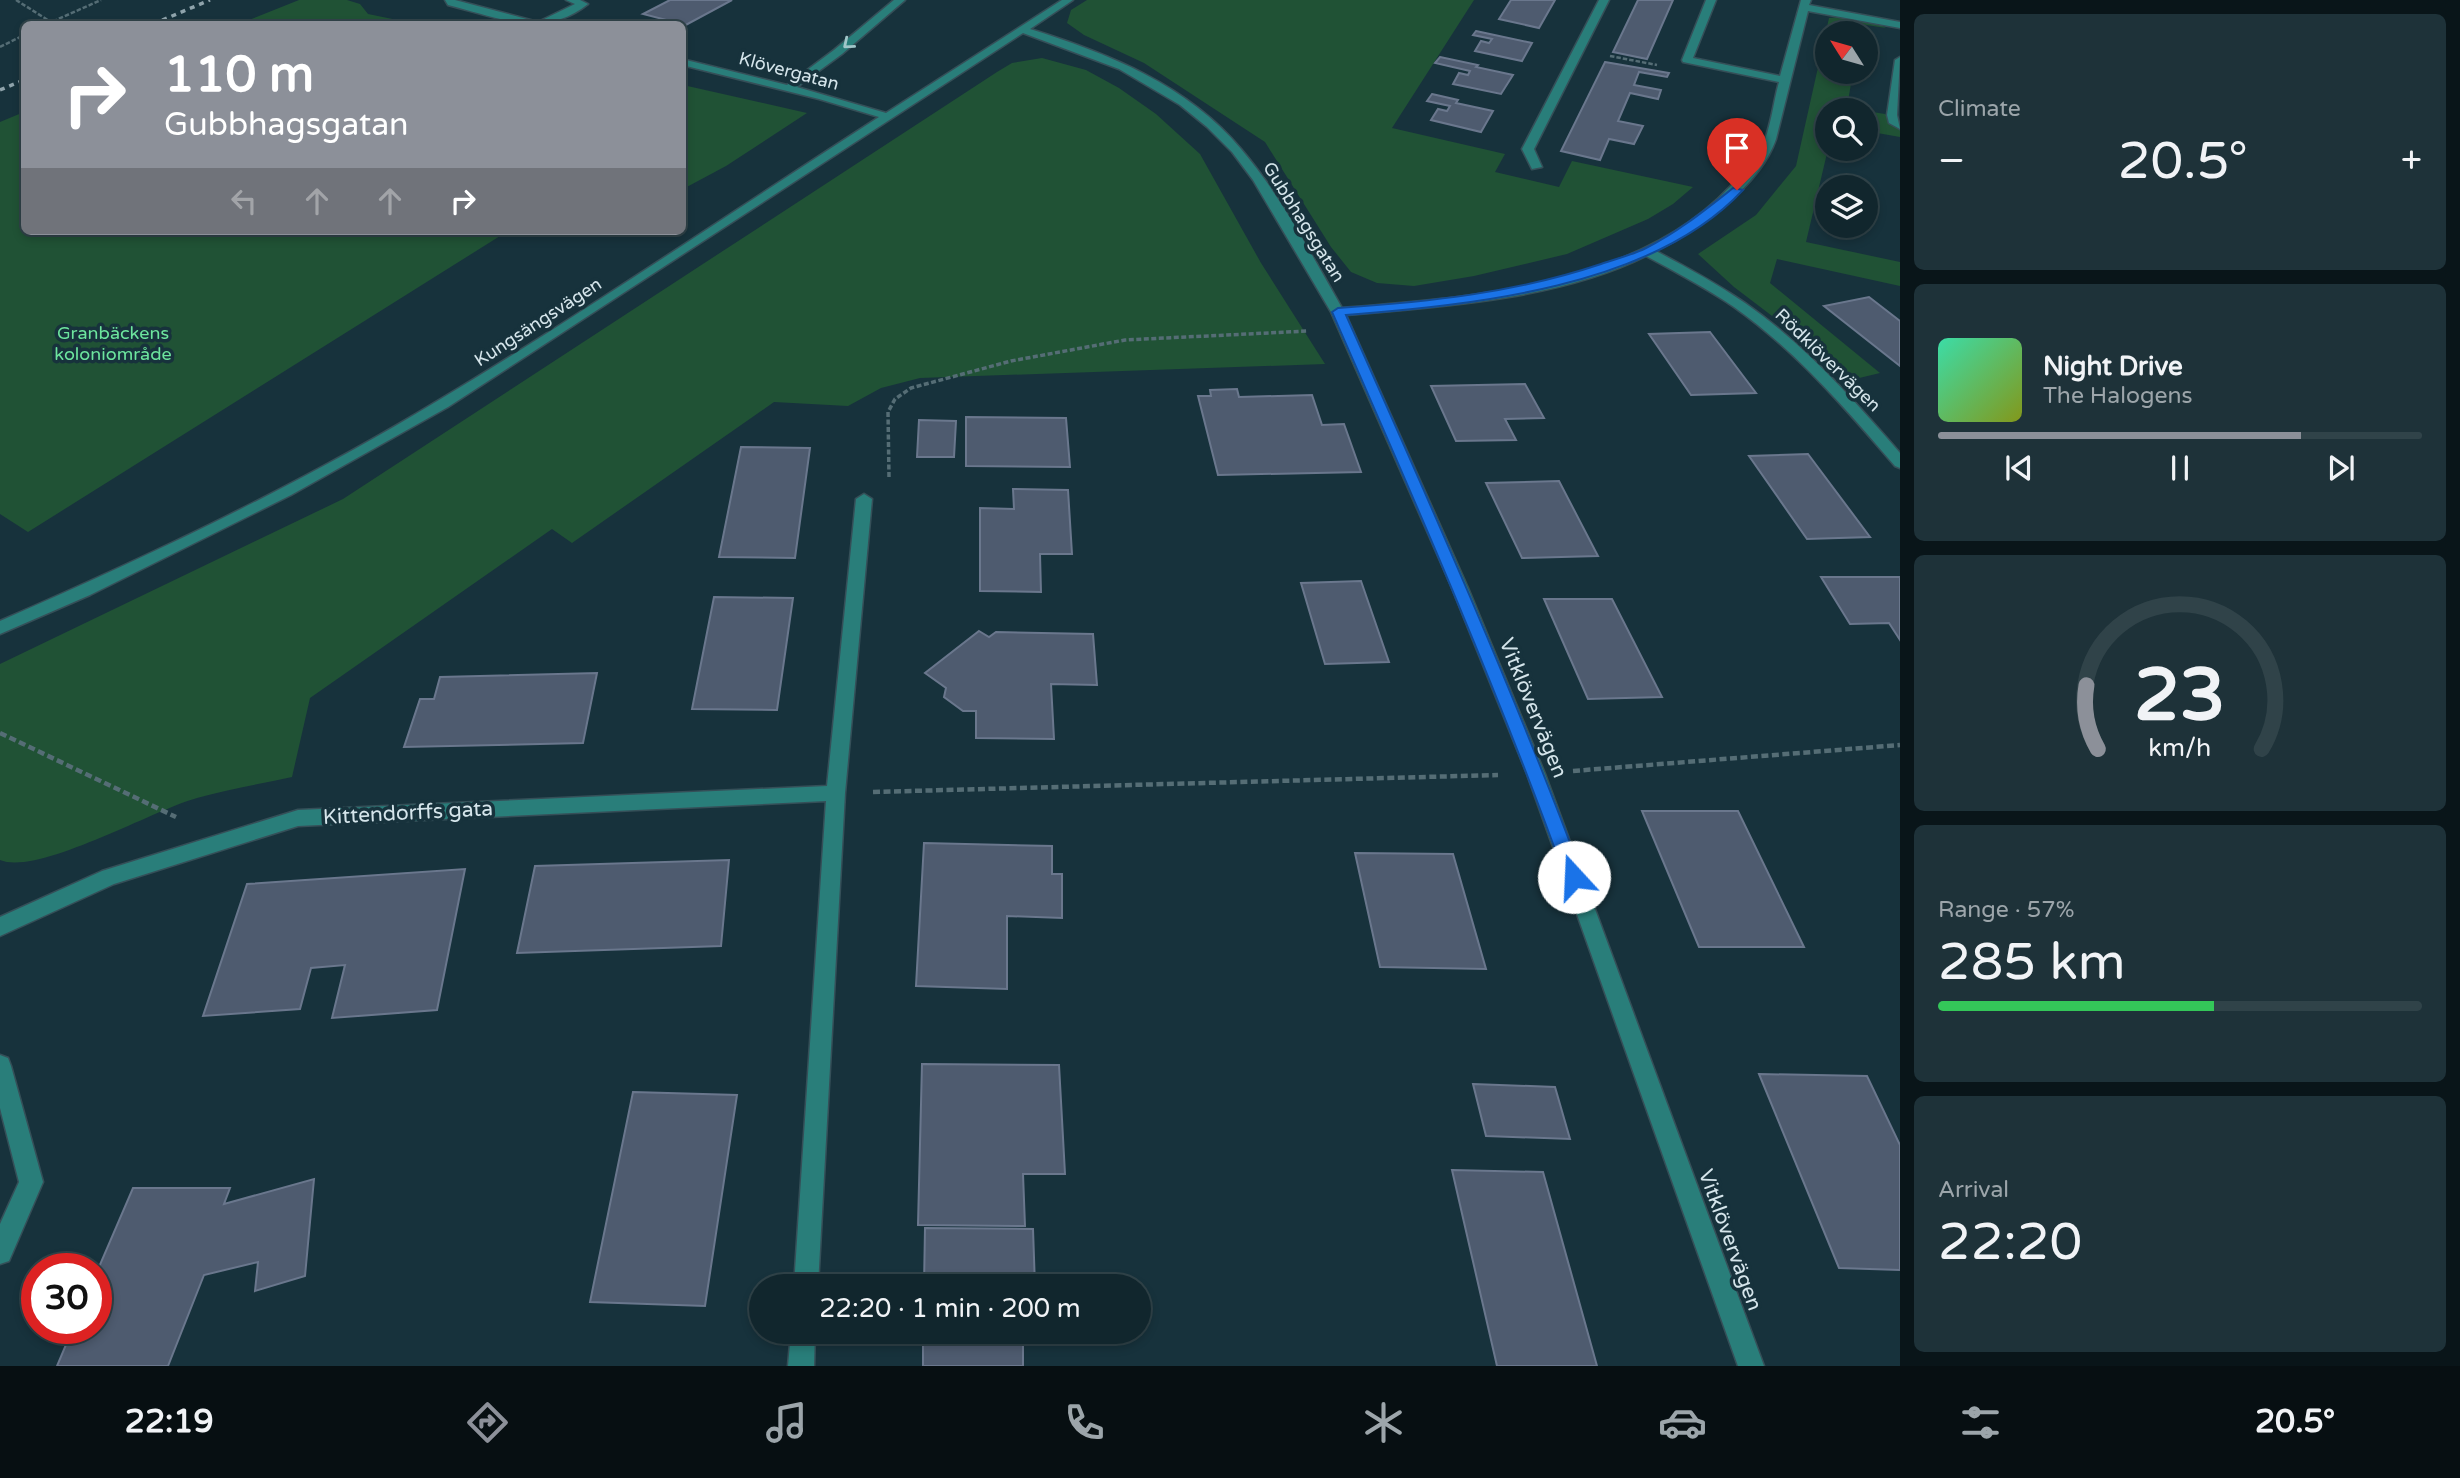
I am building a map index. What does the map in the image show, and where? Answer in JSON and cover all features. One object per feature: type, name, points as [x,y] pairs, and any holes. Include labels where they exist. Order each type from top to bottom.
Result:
[{"type":"street","points":[[450,0],[451,4],[522,21]]},
{"type":"street","points":[[571,0],[588,2]]},
{"type":"street","points":[[789,88],[838,52],[900,0]]},
{"type":"street","name":"Kungsängsvägen","points":[[0,628],[84,591],[286,491],[443,404],[1068,0]]},
{"type":"street","points":[[1536,167],[1528,149],[1604,0]]},
{"type":"street","points":[[1711,0],[1687,60],[1785,80]]},
{"type":"street","points":[[548,21],[588,2]]},
{"type":"street","points":[[1805,3],[1900,24]]},
{"type":"street","name":"Gubbhagsgatan","points":[[1023,30],[1079,46],[1148,78],[1206,119],[1257,176],[1342,321],[1417,306],[1504,295],[1586,273],[1648,252],[1691,227],[1737,190],[1766,151],[1805,3]]},
{"type":"street","points":[[1900,60],[1892,115],[1893,121],[1900,127]]},
{"type":"street","name":"Klövergatan","points":[[686,63],[789,88],[886,116]]},
{"type":"street","name":"Rödklövervägen","points":[[1648,252],[1714,288],[1762,321],[1845,398],[1900,463]]},
{"type":"street","name":"Vitklövervägen","points":[[1342,321],[1460,588],[1536,774],[1751,1366]]},
{"type":"street","points":[[807,1274],[836,793],[864,499]]},
{"type":"street","name":"Kittendorffs gata","points":[[0,928],[109,877],[298,818],[836,793]]},
{"type":"street","points":[[0,1066],[31,1182],[0,1252]]},
{"type":"street","points":[[801,1366],[802,1344]]},
{"type":"path","points":[[16,0],[50,21]]},
{"type":"path","points":[[54,21],[101,0]]},
{"type":"path","points":[[0,47],[21,36]]},
{"type":"path","points":[[1578,50],[1667,67],[1683,67],[1690,61]]},
{"type":"path","points":[[864,499],[890,498],[888,412],[895,398],[911,388],[1011,361],[1125,340],[1342,321]]},
{"type":"path","points":[[0,733],[175,816],[197,848]]},
{"type":"path","points":[[836,793],[1536,774],[1900,745]]},
{"type":"green space","points":[[299,0],[347,0],[360,4],[368,14],[402,21],[246,21]]},
{"type":"green space","points":[[1087,0],[1474,0],[1392,128],[1505,154],[1495,172],[1559,187],[1572,161],[1693,187],[1673,204],[1648,219],[1567,254],[1474,276],[1414,286],[1377,283],[1351,272],[1331,247],[1265,142],[1144,63],[1084,35],[1067,23],[1071,10]]},
{"type":"green space","points":[[1840,17],[1862,21],[1828,21],[1829,18]]},
{"type":"green space","points":[[1042,58],[1086,70],[1119,88],[1156,114],[1200,154],[1261,263],[1325,364],[920,378],[881,388],[848,406],[774,402],[572,543],[552,529],[310,698],[292,777],[197,798],[96,840],[41,859],[18,862],[0,860],[0,664],[343,499],[997,72],[1012,63]]},
{"type":"green space","points":[[1815,81],[1815,84],[1851,84],[1849,98],[1815,98],[1815,161],[1825,161],[1822,175],[1815,175],[1815,204],[1806,242],[1900,262],[1900,286],[1777,259],[1770,283],[1880,373],[1855,379],[1734,287],[1698,254],[1756,215],[1796,166]]},
{"type":"green space","points":[[686,86],[807,113],[726,166],[686,187]]},
{"type":"green space","name":"Granbäckens koloniområde","points":[[21,113],[21,235],[502,235],[28,532],[0,514],[0,122]]},
{"type":"green space","points":[[1878,113],[1885,114],[1900,129],[1900,137],[1878,133]]},
{"type":"building","points":[[670,0],[732,0],[686,25],[686,21],[670,21],[643,14]]},
{"type":"building","points":[[1511,0],[1555,0],[1539,28],[1499,19]]},
{"type":"building","points":[[1638,0],[1673,0],[1647,59],[1613,52]]},
{"type":"building","points":[[1476,31],[1532,43],[1522,61],[1475,51],[1481,41],[1489,43],[1492,39],[1473,35]]},
{"type":"building","points":[[1440,57],[1513,75],[1501,94],[1453,84],[1459,73],[1468,75],[1470,71],[1435,63]]},
{"type":"building","points":[[1605,62],[1669,73],[1667,77],[1639,72],[1634,85],[1661,90],[1658,99],[1630,93],[1618,121],[1643,126],[1634,144],[1609,139],[1600,160],[1561,151]]},
{"type":"building","points":[[1432,94],[1458,100],[1456,103],[1493,111],[1481,132],[1431,120],[1438,109],[1447,111],[1450,106],[1427,101]]},
{"type":"building","points":[[1869,297],[1900,321],[1900,366],[1824,306]]},
{"type":"building","points":[[1710,332],[1756,393],[1691,395],[1649,334]]},
{"type":"building","points":[[1525,384],[1544,418],[1505,419],[1516,440],[1456,441],[1431,386]]},
{"type":"building","points":[[1237,389],[1239,397],[1312,395],[1322,425],[1344,424],[1361,472],[1218,475],[1198,396],[1211,396],[1210,390]]},
{"type":"building","points":[[966,417],[1066,418],[1070,467],[966,466]]},
{"type":"building","points":[[919,420],[956,421],[954,457],[917,457]]},
{"type":"building","points":[[741,447],[810,448],[795,558],[719,557]]},
{"type":"building","points":[[1808,454],[1870,537],[1807,539],[1749,456]]},
{"type":"building","points":[[1559,481],[1598,556],[1522,558],[1486,483]]},
{"type":"building","points":[[1013,489],[1068,490],[1072,554],[1040,554],[1041,592],[980,591],[980,508],[1014,509]]},
{"type":"building","points":[[1821,577],[1900,577],[1900,640],[1889,623],[1850,624]]},
{"type":"building","points":[[1361,581],[1389,662],[1325,664],[1301,583]]},
{"type":"building","points":[[714,597],[793,598],[777,710],[692,709]]},
{"type":"building","points":[[1544,599],[1612,599],[1662,697],[1588,699]]},
{"type":"building","points":[[979,631],[989,637],[996,632],[1093,634],[1097,685],[1051,684],[1054,739],[976,738],[976,711],[963,711],[944,697],[946,688],[925,673]]},
{"type":"building","points":[[597,673],[583,743],[404,747],[420,699],[434,699],[440,677]]},
{"type":"building","points":[[1642,811],[1738,811],[1804,947],[1699,947]]},
{"type":"building","points":[[924,843],[1052,846],[1052,874],[1062,874],[1062,918],[1007,916],[1007,989],[916,986]]},
{"type":"building","points":[[1355,853],[1453,854],[1486,969],[1380,967]]},
{"type":"building","points":[[729,860],[721,946],[517,953],[535,866]]},
{"type":"building","points":[[465,869],[437,1010],[332,1018],[345,965],[311,968],[300,1009],[203,1016],[247,884]]},
{"type":"building","points":[[922,1064],[1059,1065],[1065,1174],[1023,1174],[1025,1226],[918,1225]]},
{"type":"building","points":[[1759,1074],[1867,1076],[1900,1145],[1900,1270],[1839,1268]]},
{"type":"building","points":[[1473,1084],[1555,1087],[1570,1139],[1486,1136]]},
{"type":"building","points":[[633,1092],[737,1095],[705,1306],[590,1302]]},
{"type":"building","points":[[1452,1170],[1543,1172],[1597,1366],[1497,1366]]},
{"type":"building","points":[[314,1179],[305,1276],[255,1291],[258,1262],[204,1275],[168,1366],[57,1366],[66,1344],[112,1344],[112,1253],[105,1253],[133,1188],[230,1188],[224,1204]]},
{"type":"building","points":[[925,1228],[1033,1229],[1035,1274],[924,1274]]},
{"type":"building","points":[[923,1344],[1023,1344],[1023,1366],[923,1366]]},
{"type":"railway","points":[[160,21],[210,0]]},
{"type":"railway","points":[[0,90],[21,81]]},
{"type":"route","points":[[1574,877],[1536,774],[1460,588],[1338,312],[1504,295],[1586,273],[1648,252],[1691,227],[1737,190]]}]
